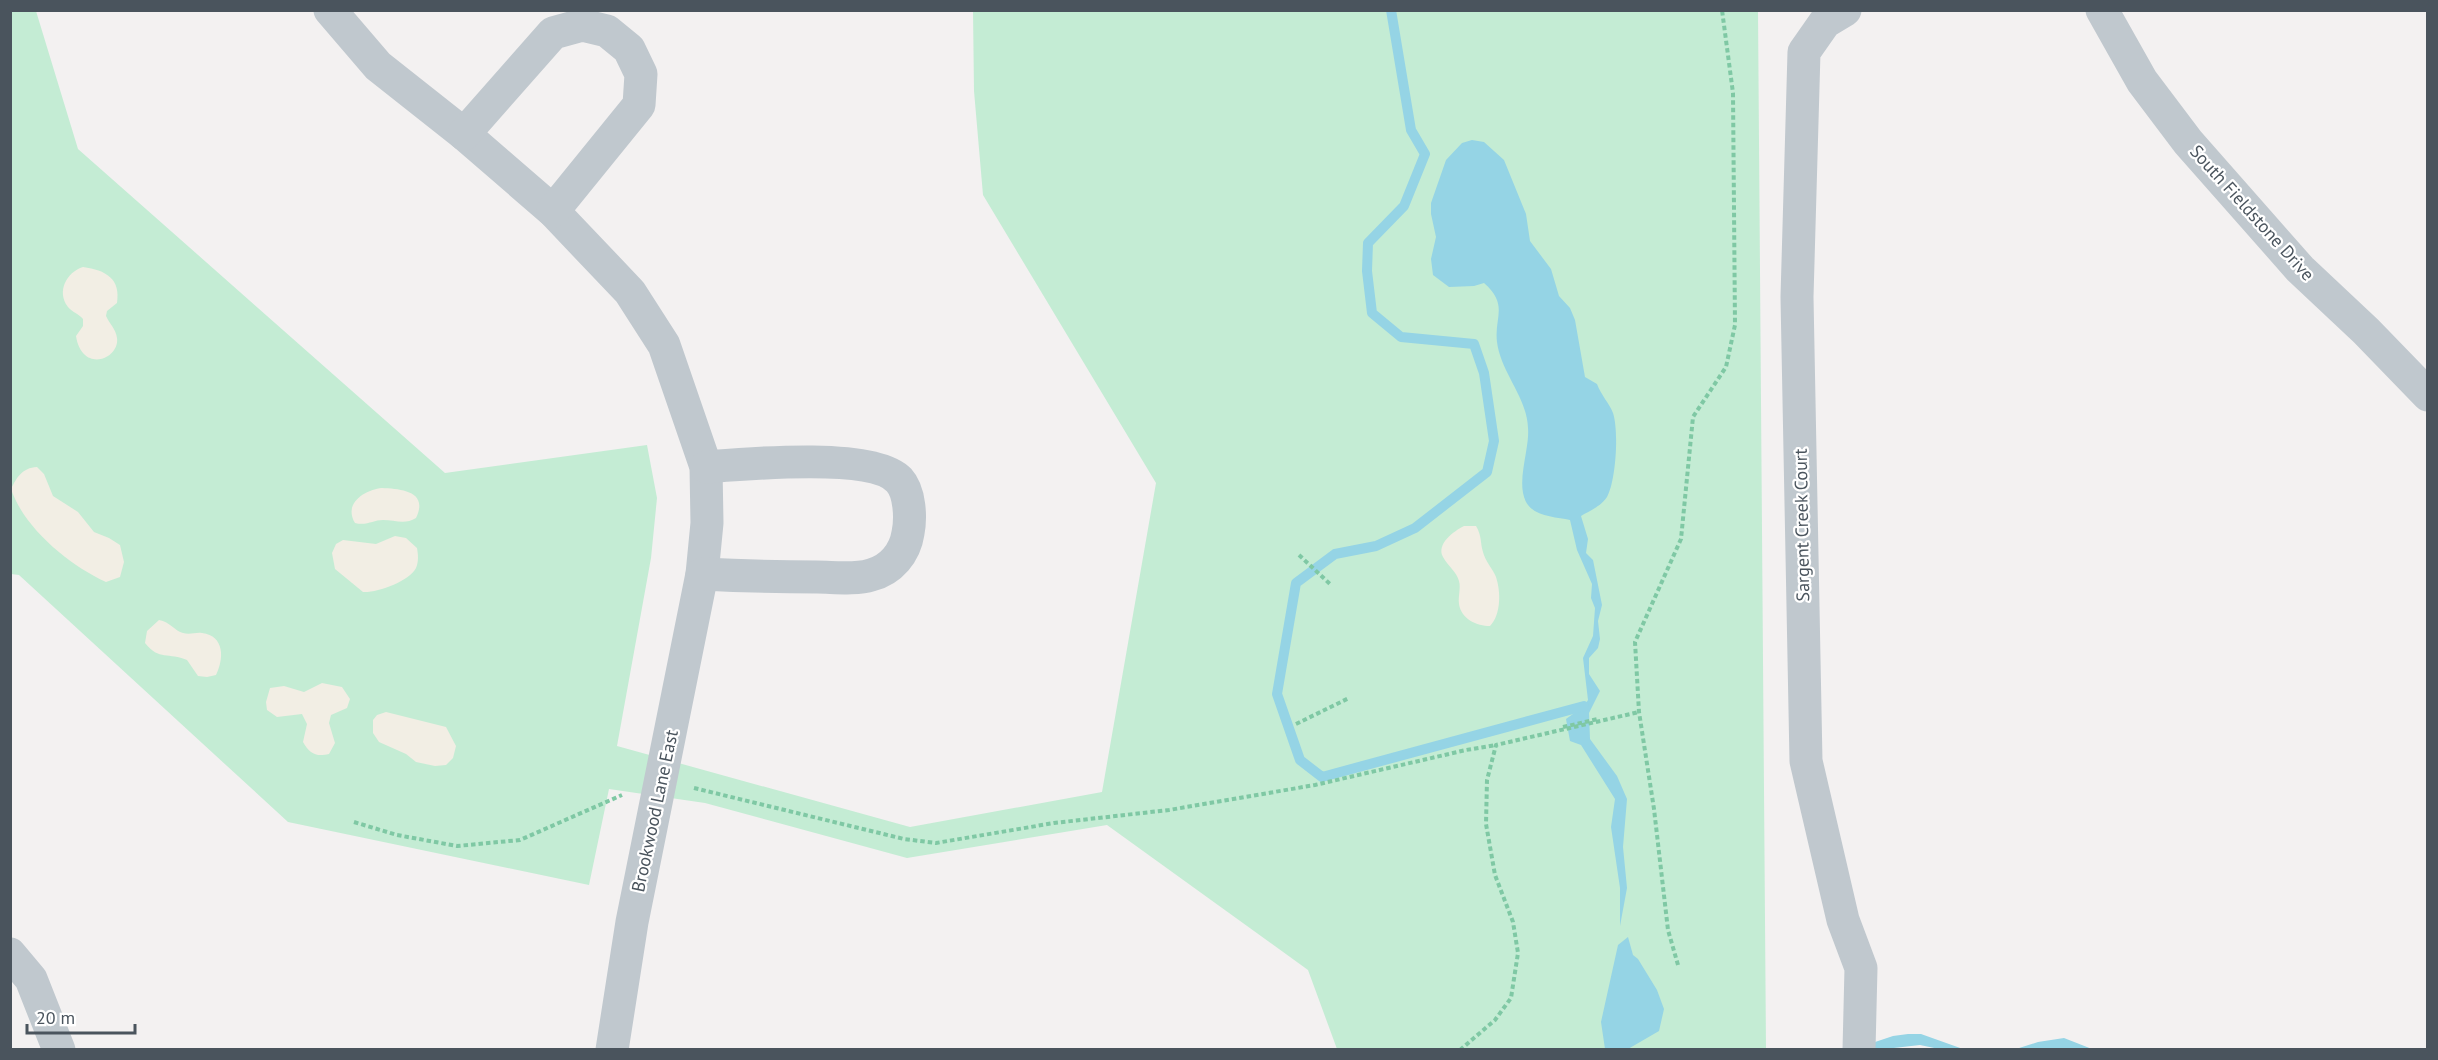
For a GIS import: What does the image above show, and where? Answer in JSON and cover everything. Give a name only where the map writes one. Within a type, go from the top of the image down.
[{"type":"street","name":"Brookwood Lane East","points":[[330,10],[378,66],[464,134],[553,211],[630,292],[664,345],[706,467],[707,524],[702,574],[661,787],[632,922],[612,1050]]},
{"type":"street","name":"Sargent Creek Court","points":[[1845,10],[1826,22],[1804,52],[1797,297],[1806,761],[1843,920],[1861,968],[1859,1038]]},
{"type":"street","name":"South Fieldstone Drive","points":[[2102,10],[2142,81],[2188,142],[2300,268],[2366,331],[2427,395]]},
{"type":"street","points":[[464,134],[553,33],[582,25],[607,32],[629,49],[641,74],[639,105],[553,211]]},
{"type":"street","points":[[702,574],[837,578],[872,575],[896,562],[908,534],[908,502],[899,480],[879,469],[852,463],[758,463],[706,467]]},
{"type":"street","points":[[10,954],[31,979],[59,1050]]},
{"type":"path","points":[[1678,965],[1668,930],[1654,809],[1639,712],[1635,642],[1681,539],[1693,417],[1726,367],[1735,325],[1733,93],[1722,10]]},
{"type":"path","points":[[1299,555],[1330,584]]},
{"type":"path","points":[[1296,724],[1349,698]]},
{"type":"path","points":[[354,822],[397,835],[457,846],[520,840],[628,792],[678,784],[904,838],[936,843],[1054,823],[1169,810],[1315,785],[1639,712]]},
{"type":"path","points":[[1460,1050],[1495,1020],[1511,998],[1518,953],[1513,922],[1495,875],[1486,825],[1487,780],[1496,745]]},
{"type":"green space","points":[[10,11],[36,11],[78,149],[445,473],[647,445],[657,498],[651,558],[617,746],[910,827],[1102,792],[1156,483],[983,195],[974,91],[973,11],[1758,11],[1766,1049],[1337,1049],[1308,970],[1107,825],[907,858],[705,803],[609,789],[589,885],[288,822],[19,575],[11,574]]},
{"type":"sand","points":[[83,267],[105,273],[117,288],[117,303],[107,311],[106,316],[117,338],[116,346],[107,357],[100,359],[92,359],[80,348],[76,336],[83,326],[83,319],[68,307],[63,295],[68,278],[77,269]]},
{"type":"sand","points":[[37,467],[44,474],[53,496],[78,512],[94,532],[120,545],[124,562],[120,577],[106,582],[77,566],[50,544],[26,518],[11,489],[21,474],[27,469]]},
{"type":"sand","points":[[382,488],[405,491],[416,497],[419,509],[416,518],[404,522],[383,520],[363,524],[355,523],[352,516],[354,504],[369,491]]},
{"type":"sand","points":[[1464,526],[1476,526],[1484,555],[1498,583],[1498,610],[1490,626],[1475,623],[1463,614],[1459,604],[1459,581],[1441,552],[1447,538]]},
{"type":"sand","points":[[395,536],[406,538],[417,548],[418,553],[413,573],[400,582],[363,592],[335,569],[332,553],[336,544],[343,540],[376,544]]},
{"type":"sand","points":[[159,620],[183,633],[202,633],[215,639],[221,649],[219,669],[216,675],[198,676],[187,660],[160,654],[150,649],[145,643],[147,631]]},
{"type":"sand","points":[[322,683],[342,687],[350,699],[347,708],[331,715],[329,723],[335,743],[329,754],[320,755],[311,752],[303,742],[307,724],[302,714],[277,717],[267,710],[266,702],[270,688],[284,686],[304,692]]},
{"type":"sand","points":[[386,712],[446,727],[456,746],[453,758],[446,765],[435,766],[416,762],[406,754],[379,742],[373,733],[373,720],[377,715]]},
{"type":"water","points":[[1472,140],[1484,142],[1504,160],[1526,214],[1530,241],[1551,269],[1559,296],[1570,308],[1575,320],[1585,377],[1597,384],[1615,421],[1616,456],[1610,490],[1601,503],[1581,516],[1588,539],[1586,553],[1593,560],[1602,605],[1598,621],[1600,639],[1598,648],[1589,658],[1589,674],[1600,691],[1589,713],[1590,739],[1617,776],[1627,799],[1623,847],[1627,888],[1620,926],[1620,888],[1611,827],[1615,799],[1581,745],[1570,741],[1566,719],[1584,706],[1588,700],[1583,658],[1593,636],[1595,608],[1591,598],[1592,584],[1577,550],[1570,520],[1537,512],[1528,505],[1524,497],[1522,478],[1528,437],[1527,417],[1499,353],[1497,333],[1499,311],[1496,298],[1484,283],[1474,286],[1449,287],[1433,275],[1431,259],[1436,237],[1431,203],[1446,160],[1462,143]]},
{"type":"water","points":[[1628,937],[1633,955],[1638,959],[1657,990],[1664,1009],[1659,1031],[1628,1049],[1605,1049],[1601,1022],[1618,945]]},
{"type":"water","points":[[1921,1034],[1963,1049],[1939,1049],[1920,1045],[1851,1050],[1893,1036]]},
{"type":"water","points":[[2064,1038],[2092,1049],[2016,1049],[2038,1042]]},
{"type":"waterway","points":[[1391,10],[1411,130],[1425,154],[1404,206],[1368,243],[1367,271],[1372,313],[1401,337],[1474,344],[1484,373],[1494,441],[1487,472],[1415,528],[1376,546],[1335,554],[1296,583],[1277,694],[1300,760],[1322,777],[1584,706]]}]
